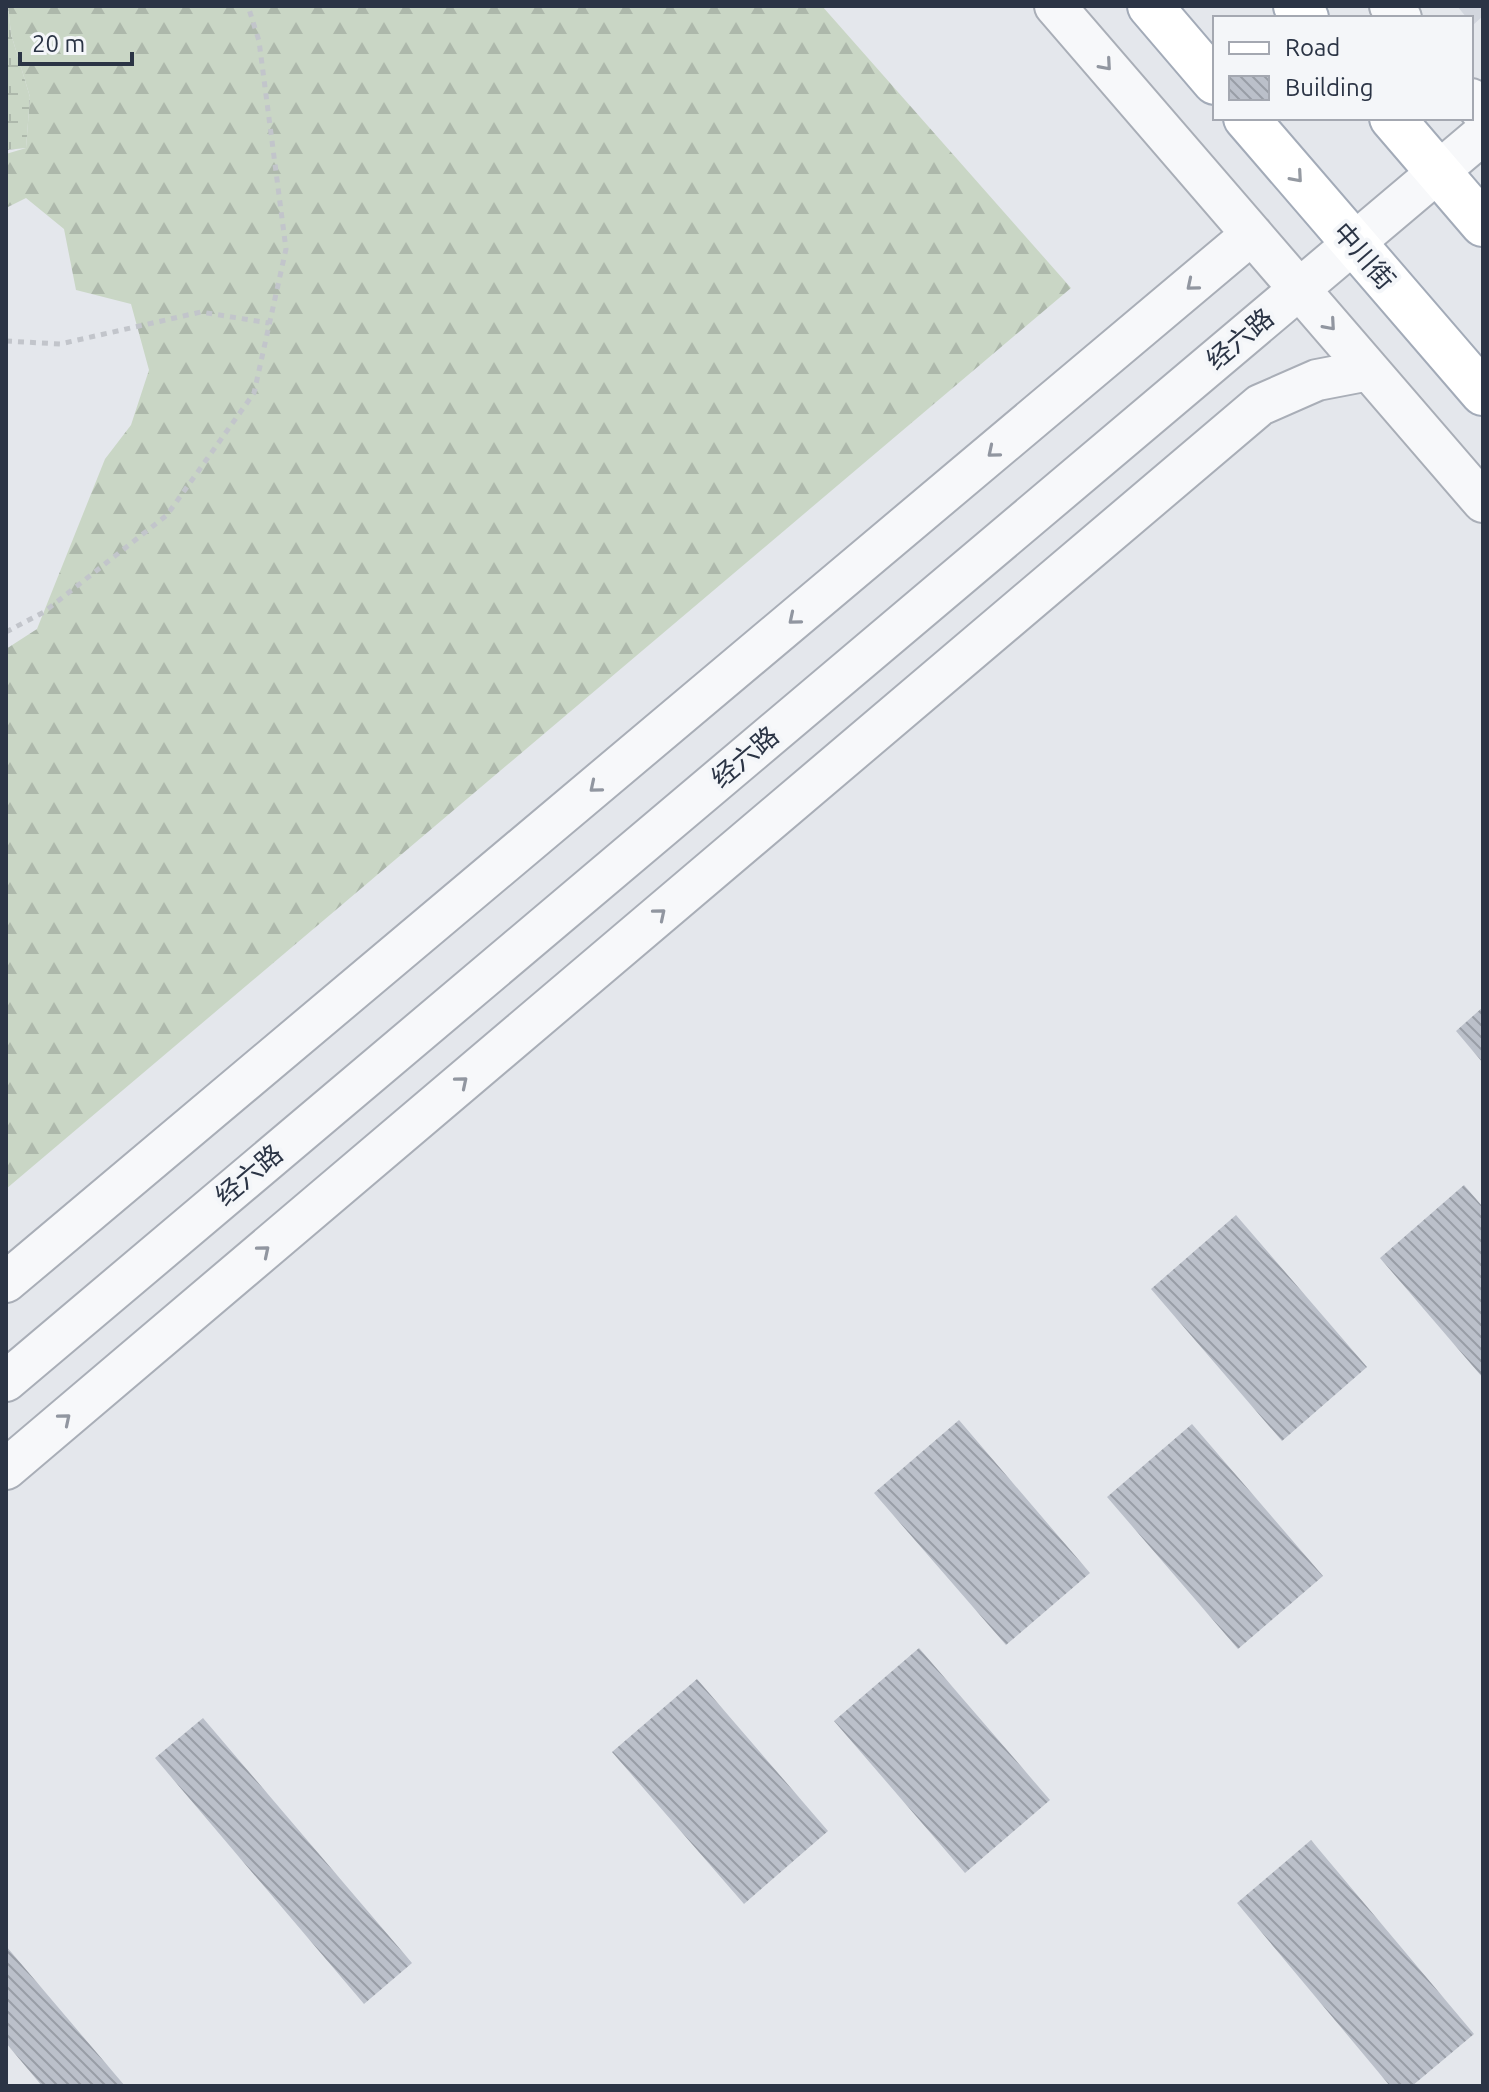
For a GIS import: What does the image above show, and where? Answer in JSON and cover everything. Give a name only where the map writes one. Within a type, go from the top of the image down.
[{"type":"main road","points":[[1150,6],[1213,80]]},
{"type":"main road","name":"中川街","points":[[1248,120],[1483,393]]},
{"type":"main road","points":[[1394,120],[1483,224]]},
{"type":"street","points":[[1055,6],[1483,502]]},
{"type":"street","name":"经六路","points":[[6,1381],[1483,134]]},
{"type":"street","points":[[6,1282],[1252,234]]},
{"type":"street","points":[[6,1469],[1260,405],[1317,380],[1369,370]]},
{"type":"path","points":[[6,632],[44,612],[167,515],[254,393],[286,249],[259,41],[248,6]]},
{"type":"path","points":[[6,341],[60,344],[201,312],[269,323]]},
{"type":"shaded area","points":[[1457,6],[1483,6],[1483,16],[1473,25],[1473,16],[1465,16]]},
{"type":"green space","points":[[6,6],[30,97],[26,148],[6,150]]},
{"type":"green space","points":[[8,6],[822,6],[1071,288],[6,1189],[6,649],[37,629],[105,459],[131,425],[149,370],[131,304],[76,290],[64,229],[26,198],[6,208],[6,154],[26,148],[30,97],[11,34]]},
{"type":"building","points":[[1483,1007],[1483,1063],[1456,1031]]},
{"type":"building","points":[[1464,1185],[1483,1207],[1483,1378],[1380,1258]]},
{"type":"building","points":[[1236,1215],[1367,1367],[1282,1441],[1151,1289]]},
{"type":"building","points":[[959,1420],[1090,1573],[1006,1645],[874,1493]]},
{"type":"building","points":[[1192,1424],[1323,1576],[1238,1649],[1107,1497]]},
{"type":"building","points":[[919,1648],[1050,1800],[965,1873],[834,1721]]},
{"type":"building","points":[[697,1679],[828,1831],[744,1904],[612,1752]]},
{"type":"building","points":[[203,1718],[412,1963],[364,2004],[155,1758]]},
{"type":"building","points":[[1311,1840],[1474,2034],[1412,2086],[1390,2086],[1237,1903]]},
{"type":"building","points":[[6,1946],[125,2086],[42,2086],[6,2043]]}]
